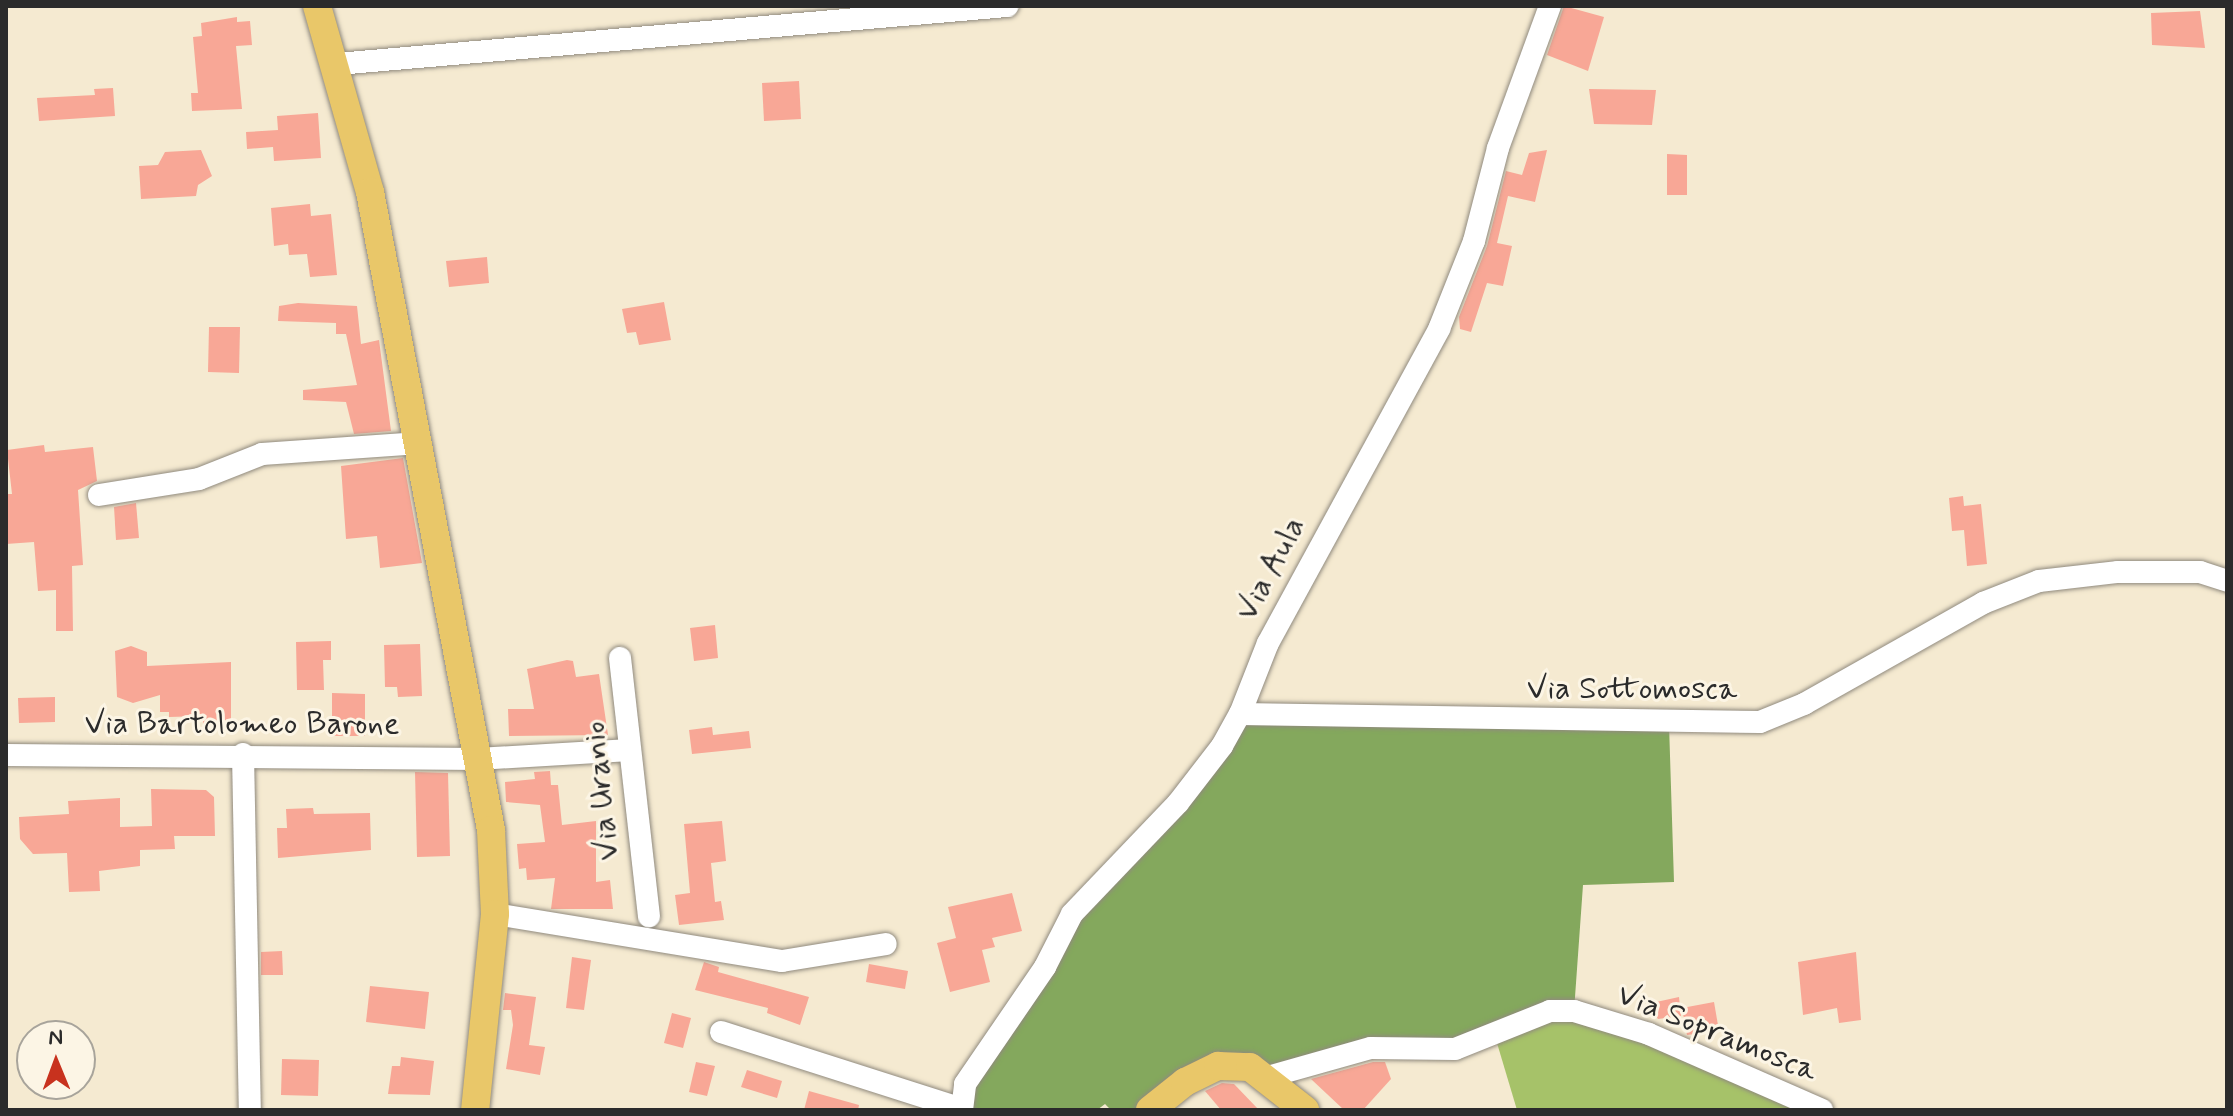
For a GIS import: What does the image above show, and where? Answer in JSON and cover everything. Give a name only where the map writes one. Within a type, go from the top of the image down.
[{"type":"main road","points":[[317,6],[337,64],[370,192],[491,830],[495,914],[475,1110]]},
{"type":"main road","points":[[1150,1110],[1185,1082],[1218,1066],[1250,1067],[1305,1110]]},
{"type":"street","points":[[337,64],[1007,6]]},
{"type":"street","name":"Via Aula","points":[[962,1109],[965,1084],[1045,967],[1072,914],[1178,803],[1222,746],[1240,714],[1268,643],[1439,329],[1474,241],[1498,148],[1550,6]]},
{"type":"street","points":[[99,495],[199,479],[262,454],[420,443]]},
{"type":"street","name":"Via Sottomosca","points":[[1240,714],[1760,722],[1804,704],[1983,603],[2039,581],[2118,572],[2200,572],[2227,581]]},
{"type":"street","name":"Via Uranio","points":[[620,658],[649,916]]},
{"type":"street","name":"Via Bartolomeo Barone","points":[[6,755],[243,754],[478,759],[630,750]]},
{"type":"street","points":[[243,754],[250,1110]]},
{"type":"street","points":[[495,914],[782,961],[886,944]]},
{"type":"street","name":"Via Sopramosca","points":[[1264,1078],[1371,1048],[1455,1049],[1550,1011],[1574,1011],[1649,1034],[1822,1110]]},
{"type":"street","points":[[721,1032],[962,1109]]},
{"type":"green space","points":[[1240,714],[1669,724],[1674,882],[1583,885],[1574,1011],[1455,1049],[1250,1067],[1150,1110],[1111,1110],[1105,1104],[1097,1110],[962,1110],[1045,967]]},
{"type":"green space","points":[[1574,1011],[1822,1110],[1517,1110],[1494,1033]]},
{"type":"building","points":[[1564,6],[1604,17],[1588,71],[1547,55]]},
{"type":"building","points":[[2200,11],[2205,48],[2152,45],[2151,13]]},
{"type":"building","points":[[237,17],[237,22],[250,21],[252,45],[236,46],[242,109],[192,111],[191,93],[198,93],[193,37],[202,36],[201,23]]},
{"type":"building","points":[[799,81],[801,119],[764,121],[762,83]]},
{"type":"building","points":[[113,88],[115,116],[39,121],[37,98],[95,95],[94,89]]},
{"type":"building","points":[[1589,89],[1656,90],[1652,125],[1594,124]]},
{"type":"building","points":[[318,113],[321,158],[274,161],[273,147],[247,149],[246,132],[278,130],[277,116]]},
{"type":"building","points":[[201,150],[212,176],[198,185],[196,196],[141,199],[139,166],[158,165],[165,152]]},
{"type":"building","points":[[1547,150],[1535,202],[1508,196],[1497,243],[1512,246],[1503,286],[1487,283],[1471,332],[1460,329],[1459,317],[1487,246],[1506,171],[1522,175],[1529,153]]},
{"type":"building","points":[[1667,154],[1687,155],[1687,195],[1667,195]]},
{"type":"building","points":[[310,204],[311,216],[331,214],[337,275],[310,277],[307,254],[289,255],[288,244],[274,246],[271,208]]},
{"type":"building","points":[[487,257],[489,283],[449,287],[446,261]]},
{"type":"building","points":[[664,302],[671,340],[639,345],[636,332],[627,333],[622,309]]},
{"type":"building","points":[[298,303],[357,306],[361,344],[379,340],[391,431],[354,434],[346,402],[303,400],[303,390],[357,385],[346,334],[336,334],[336,323],[278,321],[279,306]]},
{"type":"building","points":[[209,327],[240,327],[239,373],[208,372]]},
{"type":"building","points":[[44,445],[45,452],[93,447],[97,481],[78,490],[83,565],[72,566],[73,631],[56,631],[56,590],[38,591],[34,542],[6,544],[6,494],[12,494],[7,450]]},
{"type":"building","points":[[403,458],[422,563],[380,568],[377,536],[346,539],[341,466]]},
{"type":"building","points":[[1963,496],[1964,506],[1981,504],[1987,564],[1967,566],[1964,530],[1952,531],[1949,498]]},
{"type":"building","points":[[136,503],[139,538],[116,540],[114,507]]},
{"type":"building","points":[[715,625],[718,658],[694,661],[690,628]]},
{"type":"building","points":[[331,641],[331,660],[323,660],[324,690],[297,690],[296,642]]},
{"type":"building","points":[[420,644],[422,696],[398,697],[397,687],[385,687],[384,645]]},
{"type":"building","points":[[131,646],[147,652],[147,666],[231,662],[231,725],[203,725],[203,716],[169,717],[169,712],[160,712],[160,695],[133,703],[117,697],[115,651]]},
{"type":"building","points":[[573,661],[576,677],[599,674],[608,735],[509,736],[508,709],[534,709],[527,669]]},
{"type":"building","points":[[332,693],[365,694],[365,736],[332,736]]},
{"type":"building","points":[[55,697],[55,722],[19,723],[18,698]]},
{"type":"building","points":[[712,727],[713,735],[749,731],[751,748],[692,754],[689,730]]},
{"type":"building","points":[[550,771],[551,785],[558,785],[562,825],[596,821],[596,882],[610,880],[613,909],[551,909],[555,878],[527,880],[526,868],[519,869],[517,844],[545,842],[540,805],[506,802],[505,782],[535,779],[534,772]]},
{"type":"building","points":[[415,772],[448,773],[450,856],[417,857]]},
{"type":"building","points":[[151,789],[206,790],[214,797],[215,836],[174,836],[175,849],[140,850],[140,866],[99,871],[100,891],[69,892],[67,853],[33,854],[20,839],[19,817],[69,814],[68,801],[120,798],[120,827],[152,826]]},
{"type":"building","points":[[313,808],[314,814],[370,813],[371,850],[278,858],[277,828],[287,828],[286,809]]},
{"type":"building","points":[[722,821],[726,861],[711,863],[715,902],[721,901],[724,920],[679,925],[675,895],[690,893],[684,824]]},
{"type":"building","points":[[1012,893],[1022,931],[992,938],[995,947],[982,950],[990,982],[950,992],[937,943],[956,938],[948,907]]},
{"type":"building","points":[[282,951],[283,975],[261,975],[261,952]]},
{"type":"building","points":[[1856,952],[1861,1020],[1839,1023],[1837,1008],[1803,1015],[1798,962]]},
{"type":"building","points":[[572,957],[591,960],[584,1010],[566,1008]]},
{"type":"building","points":[[704,962],[719,967],[718,972],[809,997],[800,1025],[767,1013],[768,1008],[695,990]]},
{"type":"building","points":[[869,964],[908,971],[905,989],[866,982]]},
{"type":"building","points":[[370,986],[429,992],[425,1029],[366,1022]]},
{"type":"building","points":[[505,993],[536,997],[529,1045],[545,1047],[540,1075],[506,1069],[513,1025],[511,1010],[503,1010]]},
{"type":"building","points":[[1679,997],[1681,1016],[1658,1019],[1647,1004]]},
{"type":"building","points":[[1714,1002],[1719,1031],[1687,1035],[1682,1008]]},
{"type":"building","points":[[672,1013],[691,1018],[683,1048],[664,1043]]},
{"type":"building","points":[[401,1057],[434,1061],[430,1095],[388,1094],[392,1066],[400,1066]]},
{"type":"building","points":[[282,1059],[319,1060],[318,1096],[281,1095]]},
{"type":"building","points":[[696,1062],[715,1066],[707,1096],[689,1092]]},
{"type":"building","points":[[1373,1062],[1385,1062],[1391,1079],[1363,1110],[1344,1110],[1311,1079]]},
{"type":"building","points":[[747,1070],[782,1081],[777,1098],[741,1087]]},
{"type":"building","points":[[1222,1083],[1234,1084],[1259,1110],[1221,1110],[1205,1091]]},
{"type":"building","points":[[809,1091],[859,1105],[858,1110],[804,1110]]}]
